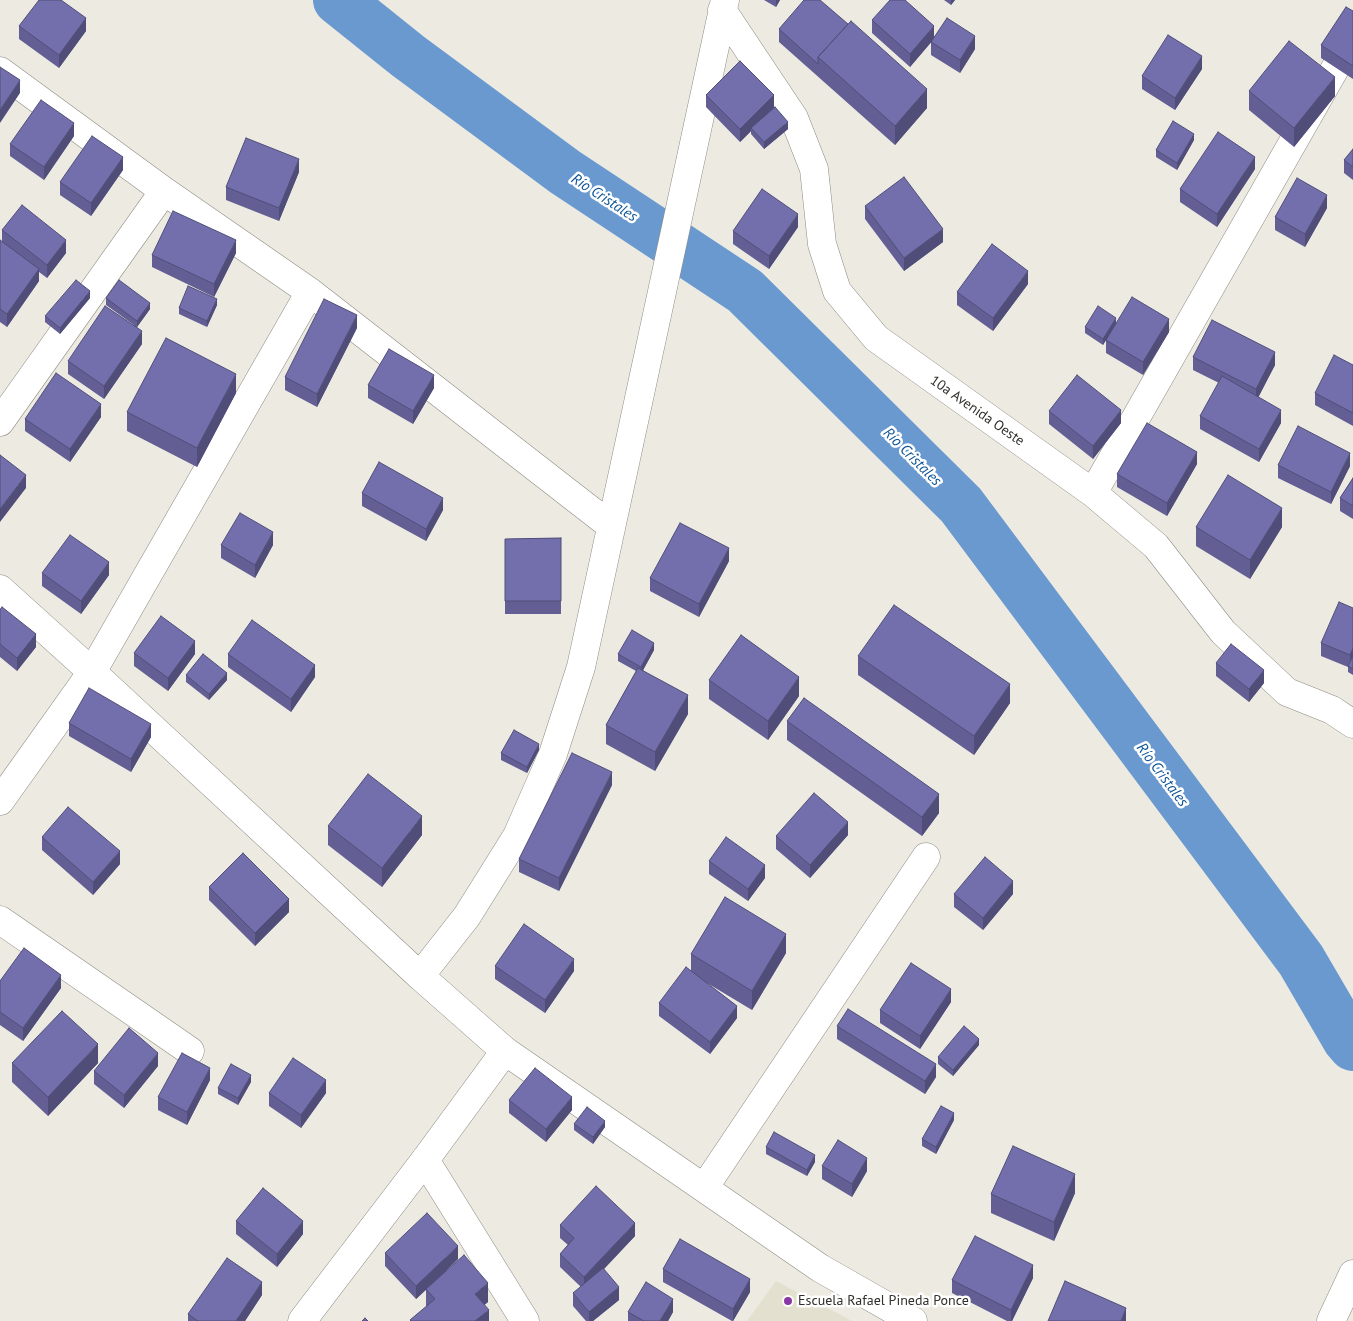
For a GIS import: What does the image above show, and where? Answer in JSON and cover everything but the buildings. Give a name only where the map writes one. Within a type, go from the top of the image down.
[{"type":"street","points":[[420,976],[467,916],[517,836],[552,754],[581,667],[723,5]]},
{"type":"street","name":"10a Avenida Oeste","points":[[723,5],[794,118],[814,169],[822,244],[837,291],[876,338],[1093,493],[1156,546],[1223,632],[1287,692],[1332,710],[1353,724]]},
{"type":"street","points":[[1093,493],[1353,37]]},
{"type":"street","points":[[0,71],[164,191],[310,292],[611,526]]},
{"type":"street","points":[[0,422],[164,191]]},
{"type":"street","points":[[0,801],[92,672],[310,292]]},
{"type":"street","points":[[0,589],[420,976],[505,1051],[820,1268],[913,1321]]},
{"type":"street","points":[[704,1188],[926,857]]},
{"type":"street","points":[[0,920],[190,1051]]},
{"type":"street","points":[[302,1321],[425,1160],[505,1051]]},
{"type":"street","points":[[425,1160],[525,1321]]},
{"type":"street","points":[[1331,1321],[1353,1274]]},
{"type":"shaded area","name":"Escuela Rafael Pineda Ponce","points":[[776,1281],[852,1321],[747,1321]]},
{"type":"waterway","name":"Río Cristales","points":[[338,0],[408,56],[565,172],[745,291],[961,505],[1301,960],[1347,1039],[1353,1046]]},
{"type":"place","name":"Escuela Rafael Pineda Ponce","points":[[788,1301]]}]
